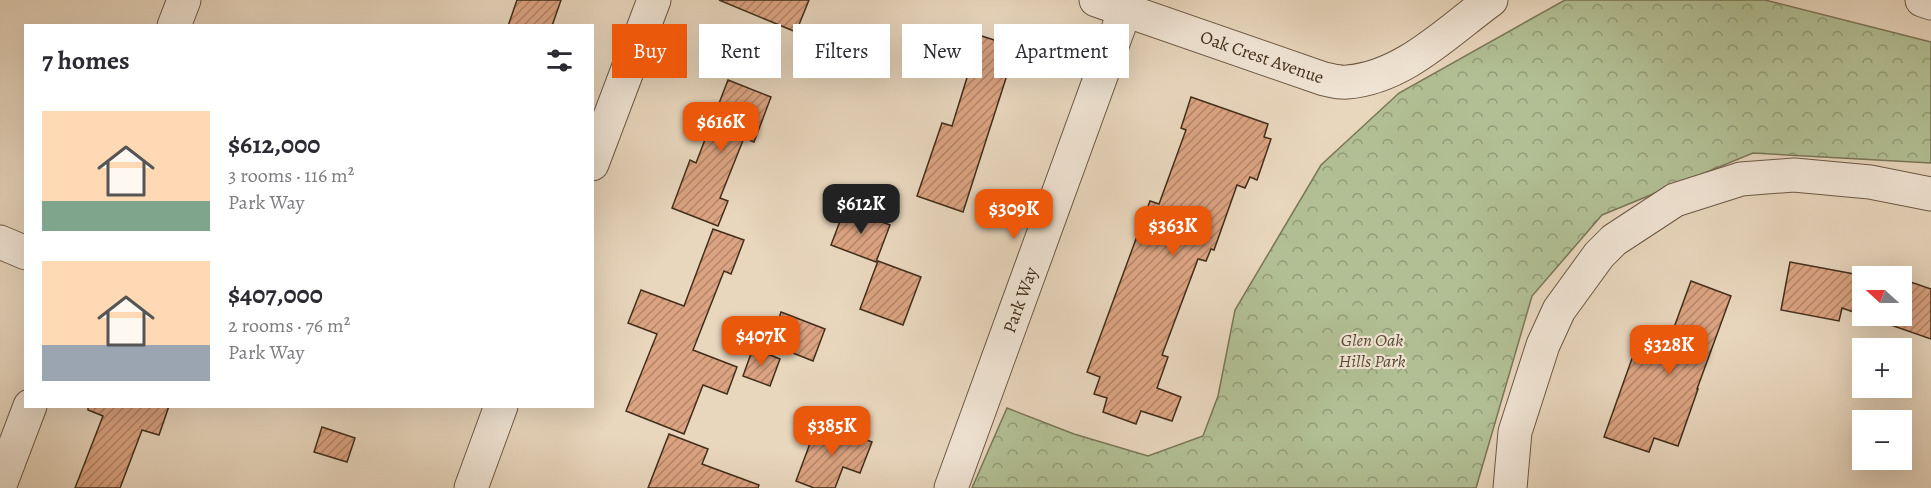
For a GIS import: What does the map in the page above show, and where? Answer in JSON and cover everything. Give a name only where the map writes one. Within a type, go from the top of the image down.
[{"type":"street","points":[[175,24],[184,0]]},
{"type":"street","points":[[594,159],[654,0]]},
{"type":"street","name":"Oak Crest Avenue","points":[[1111,5],[1324,79],[1345,83],[1378,76],[1422,54],[1491,0]]},
{"type":"street","points":[[1922,0],[1931,3]]},
{"type":"street","name":"Park Way","points":[[951,488],[1111,5]]},
{"type":"street","points":[[1510,488],[1515,432],[1543,345],[1559,310],[1599,255],[1614,240],[1675,200],[1741,179],[1794,175],[1870,182],[1931,194]]},
{"type":"street","points":[[0,243],[24,252]]},
{"type":"street","points":[[0,485],[29,408]]},
{"type":"street","points":[[471,488],[500,408]]},
{"type":"green space","name":"Glen Oak Hills Park","points":[[1565,0],[1765,0],[1931,42],[1931,163],[1753,153],[1602,215],[1532,296],[1476,488],[972,488],[1007,408],[1074,434],[1148,456],[1203,436],[1218,396],[1235,310],[1321,165],[1399,93]]},
{"type":"building","points":[[517,0],[561,0],[553,24],[509,24]]},
{"type":"building","points":[[719,0],[809,0],[799,24],[793,24],[793,31]]},
{"type":"building","points":[[982,36],[994,40],[994,78],[1006,78],[963,212],[917,196],[942,123],[952,126],[967,78],[982,78]]},
{"type":"building","points":[[728,80],[771,97],[754,142],[744,138],[720,198],[728,201],[718,226],[672,208],[690,160],[696,163]]},
{"type":"building","points":[[1191,97],[1268,124],[1264,137],[1271,139],[1257,180],[1250,177],[1245,188],[1237,185],[1214,250],[1211,249],[1206,261],[1198,259],[1162,355],[1168,357],[1157,388],[1181,397],[1172,421],[1141,411],[1136,424],[1103,412],[1107,398],[1094,394],[1100,377],[1087,372],[1150,201],[1159,204],[1186,130],[1181,128]]},
{"type":"building","points":[[845,208],[890,225],[876,262],[831,245]]},
{"type":"building","points":[[713,229],[744,240],[731,274],[724,271],[693,350],[737,367],[727,394],[703,385],[684,434],[626,411],[657,334],[628,323],[641,290],[684,306]]},
{"type":"building","points":[[878,261],[921,277],[903,325],[860,309]]},
{"type":"building","points":[[1790,262],[1852,274],[1852,311],[1842,308],[1839,321],[1781,310]]},
{"type":"building","points":[[1691,281],[1731,296],[1678,446],[1654,438],[1649,452],[1604,437],[1634,353],[1661,363]]},
{"type":"building","points":[[1912,282],[1931,289],[1931,339],[1894,326],[1912,326]]},
{"type":"building","points":[[781,312],[825,329],[813,361],[770,344]]},
{"type":"building","points":[[753,348],[780,359],[770,386],[743,376]]},
{"type":"building","points":[[88,408],[168,408],[159,435],[142,430],[120,488],[75,488],[103,416]]},
{"type":"building","points":[[818,422],[872,442],[860,473],[843,467],[835,488],[814,488],[796,481]]},
{"type":"building","points":[[322,427],[355,438],[347,462],[314,452]]},
{"type":"building","points":[[669,434],[708,449],[702,464],[759,485],[758,488],[648,488]]}]
